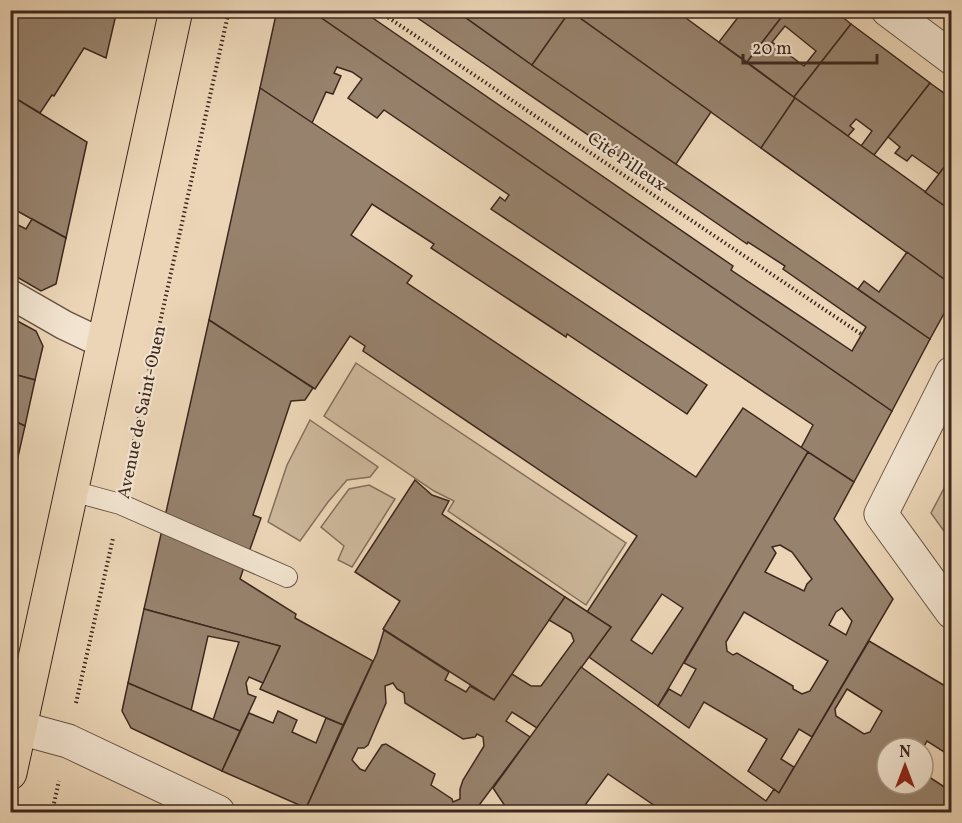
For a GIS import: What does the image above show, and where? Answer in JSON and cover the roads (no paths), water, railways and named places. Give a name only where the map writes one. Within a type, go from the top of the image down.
[{"type":"main road","points":[[10,773],[176,10]]},
{"type":"street","points":[[888,10],[951,58]]},
{"type":"street","points":[[10,294],[64,325],[104,344]]},
{"type":"street","points":[[951,372],[881,514],[951,612]]},
{"type":"street","points":[[20,728],[68,741],[218,813]]},
{"type":"lane","points":[[72,491],[120,504],[287,577]]}]
